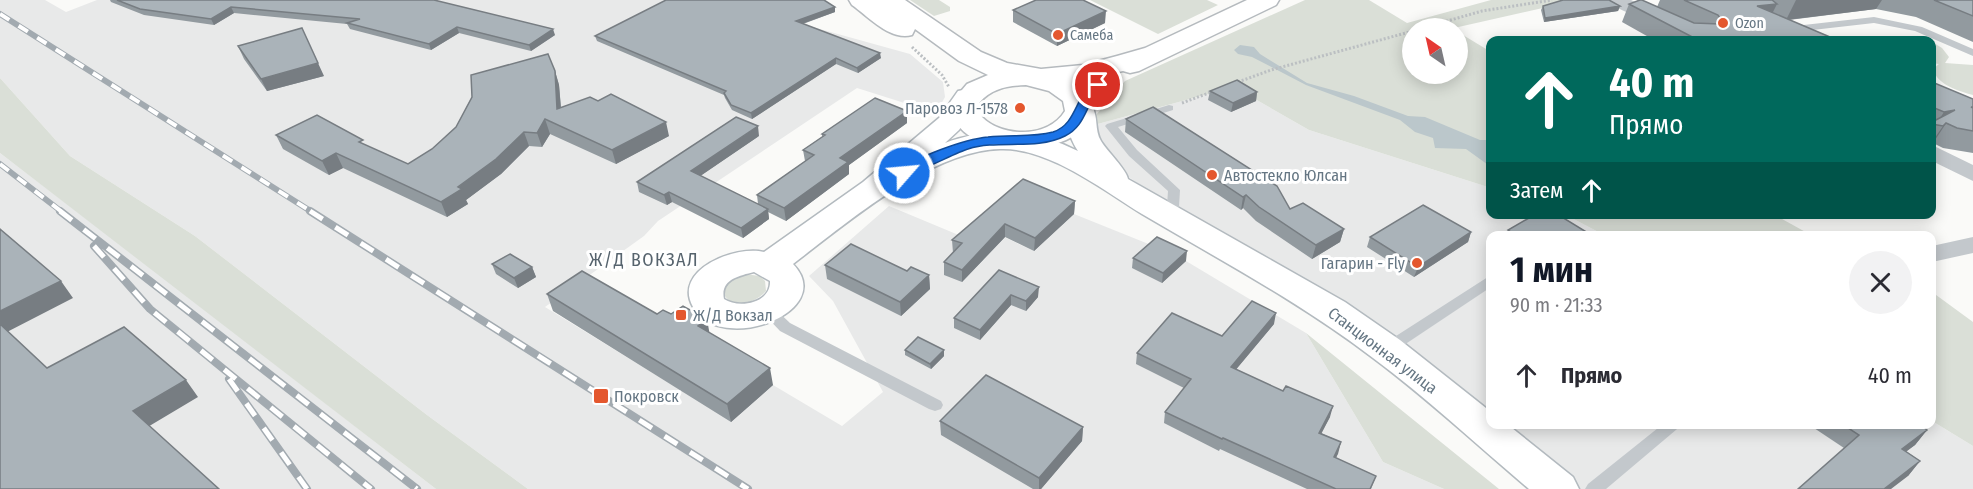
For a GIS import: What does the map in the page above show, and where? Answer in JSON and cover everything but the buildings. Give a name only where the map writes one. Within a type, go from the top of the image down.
[{"type":"street","points":[[770,264],[874,189],[949,124],[967,84],[953,67],[861,0]]},
{"type":"street","points":[[889,0],[974,60],[1004,72],[1048,80],[1066,88],[1075,95],[1081,111]]},
{"type":"street","points":[[874,189],[942,153],[967,145],[988,140],[1043,139],[1060,134],[1077,120],[1087,97],[1098,85],[1148,55],[1267,0]]},
{"type":"street","points":[[1616,0],[1692,36]]},
{"type":"street","points":[[961,96],[991,82],[1026,77],[1074,75],[1101,70],[1148,55]]},
{"type":"street","points":[[961,96],[965,103],[966,114],[975,127],[1001,138],[1021,141]]},
{"type":"street","name":"Станционная улица","points":[[1081,111],[1084,138],[1101,164],[1132,195]]},
{"type":"street","name":"Станционная улица","points":[[1021,141],[1052,150],[1332,311],[1387,349],[1558,489]]},
{"type":"street","points":[[1936,154],[1967,168]]},
{"type":"street","points":[[1936,253],[1973,245]]},
{"type":"street","points":[[755,261],[770,264],[785,275],[787,284],[785,294],[768,310],[741,317],[726,316],[708,306],[704,298],[704,289],[716,273],[727,267],[755,261]]},
{"type":"lane","points":[[1812,36],[1791,27],[1874,20],[1918,29],[1935,36]]},
{"type":"lane","points":[[1936,37],[1973,52]]},
{"type":"lane","points":[[1164,215],[1173,207],[1174,190],[1133,153],[1111,126],[1169,108]]},
{"type":"lane","points":[[1387,349],[1486,283]]},
{"type":"lane","points":[[768,310],[785,327],[935,405]]},
{"type":"lane","points":[[1594,489],[1669,429]]},
{"type":"path","points":[[1458,18],[1482,11],[1552,0]]},
{"type":"path","points":[[1230,86],[1271,70],[1402,34]]},
{"type":"path","points":[[904,40],[961,96]]},
{"type":"path","points":[[1169,108],[1220,89]]},
{"type":"shaded area","points":[[0,0],[45,0],[66,12],[97,0],[774,0],[732,35],[809,26],[910,54],[943,82],[945,97],[936,113],[857,88],[658,221],[644,236],[545,307],[731,421],[773,385],[842,426],[883,392],[833,301],[809,276],[889,206],[973,241],[982,227],[1034,251],[1074,214],[1186,261],[1306,333],[1383,462],[1444,489],[528,489],[427,415],[195,236],[70,156],[0,78]]},
{"type":"shaded area","points":[[910,0],[939,0],[950,7],[950,11],[934,16]]},
{"type":"shaded area","points":[[1090,0],[1207,0],[1218,5],[1158,34]]},
{"type":"shaded area","points":[[1305,0],[1369,0],[1402,20],[1402,84],[1468,84],[1468,38],[1486,49],[1486,186],[1309,130],[1234,87],[1094,125],[1096,115],[1125,81]]},
{"type":"shaded area","points":[[1491,0],[1578,0],[1468,25],[1468,18],[1425,18]]},
{"type":"shaded area","points":[[1936,44],[1949,57],[1945,63],[1973,65],[1973,95],[1961,92],[1939,79],[1936,76],[1936,66],[1939,64],[1936,64]]},
{"type":"shaded area","points":[[1240,45],[1254,47],[1260,54],[1307,83],[1354,96],[1408,116],[1425,117],[1480,140],[1486,140],[1486,163],[1466,149],[1435,148],[1433,138],[1415,132],[1400,120],[1306,85],[1252,57],[1238,54],[1234,50]]},
{"type":"shaded area","points":[[0,78],[70,156],[195,236],[427,415],[528,489],[436,489],[0,153]]},
{"type":"shaded area","points":[[1234,87],[1309,130],[1486,186],[1486,219],[1574,219],[1596,231],[1486,231],[1486,415],[1179,213],[1122,172],[1101,148],[1094,125]]},
{"type":"shaded area","points":[[0,153],[160,275],[436,489],[0,489]]},
{"type":"shaded area","points":[[1574,219],[1782,219],[1804,231],[1596,231]]},
{"type":"shaded area","points":[[744,274],[760,276],[765,281],[766,291],[750,302],[731,302],[723,292],[724,288],[731,280]]},
{"type":"shaded area","points":[[1936,295],[1973,322],[1973,446],[1936,423]]},
{"type":"shaded area","points":[[1306,333],[1499,489],[1444,489],[1383,462]]},
{"type":"shaded area","points":[[1936,423],[1973,446],[1973,489],[1578,489],[1504,429],[1936,429]]},
{"type":"railway","points":[[0,14],[312,212]]},
{"type":"railway","points":[[0,164],[62,212]]},
{"type":"railway","points":[[60,211],[417,489]]},
{"type":"railway","points":[[310,211],[748,489]]},
{"type":"railway","points":[[94,246],[150,309],[371,489]]},
{"type":"railway","points":[[229,379],[307,489]]},
{"type":"place","name":"Ozon","points":[[1723,23]]},
{"type":"place","name":"Самеба","points":[[1058,35]]},
{"type":"place","name":"Паровоз Л-1578","points":[[1020,108]]},
{"type":"place","name":"Автостекло Юлсан","points":[[1212,175]]},
{"type":"place","name":"Гагарин - Fly","points":[[1417,263]]},
{"type":"place","name":"Ж/Д Вокзал","points":[[681,315]]},
{"type":"place","name":"Покровск","points":[[601,396]]},
{"type":"district","name":"Ж/Д ВОКЗАЛ","points":[[644,260]]},
{"type":"route","points":[[904,173],[942,153],[967,145],[988,140],[1043,139],[1060,134],[1077,120],[1087,97],[1098,85]]}]
